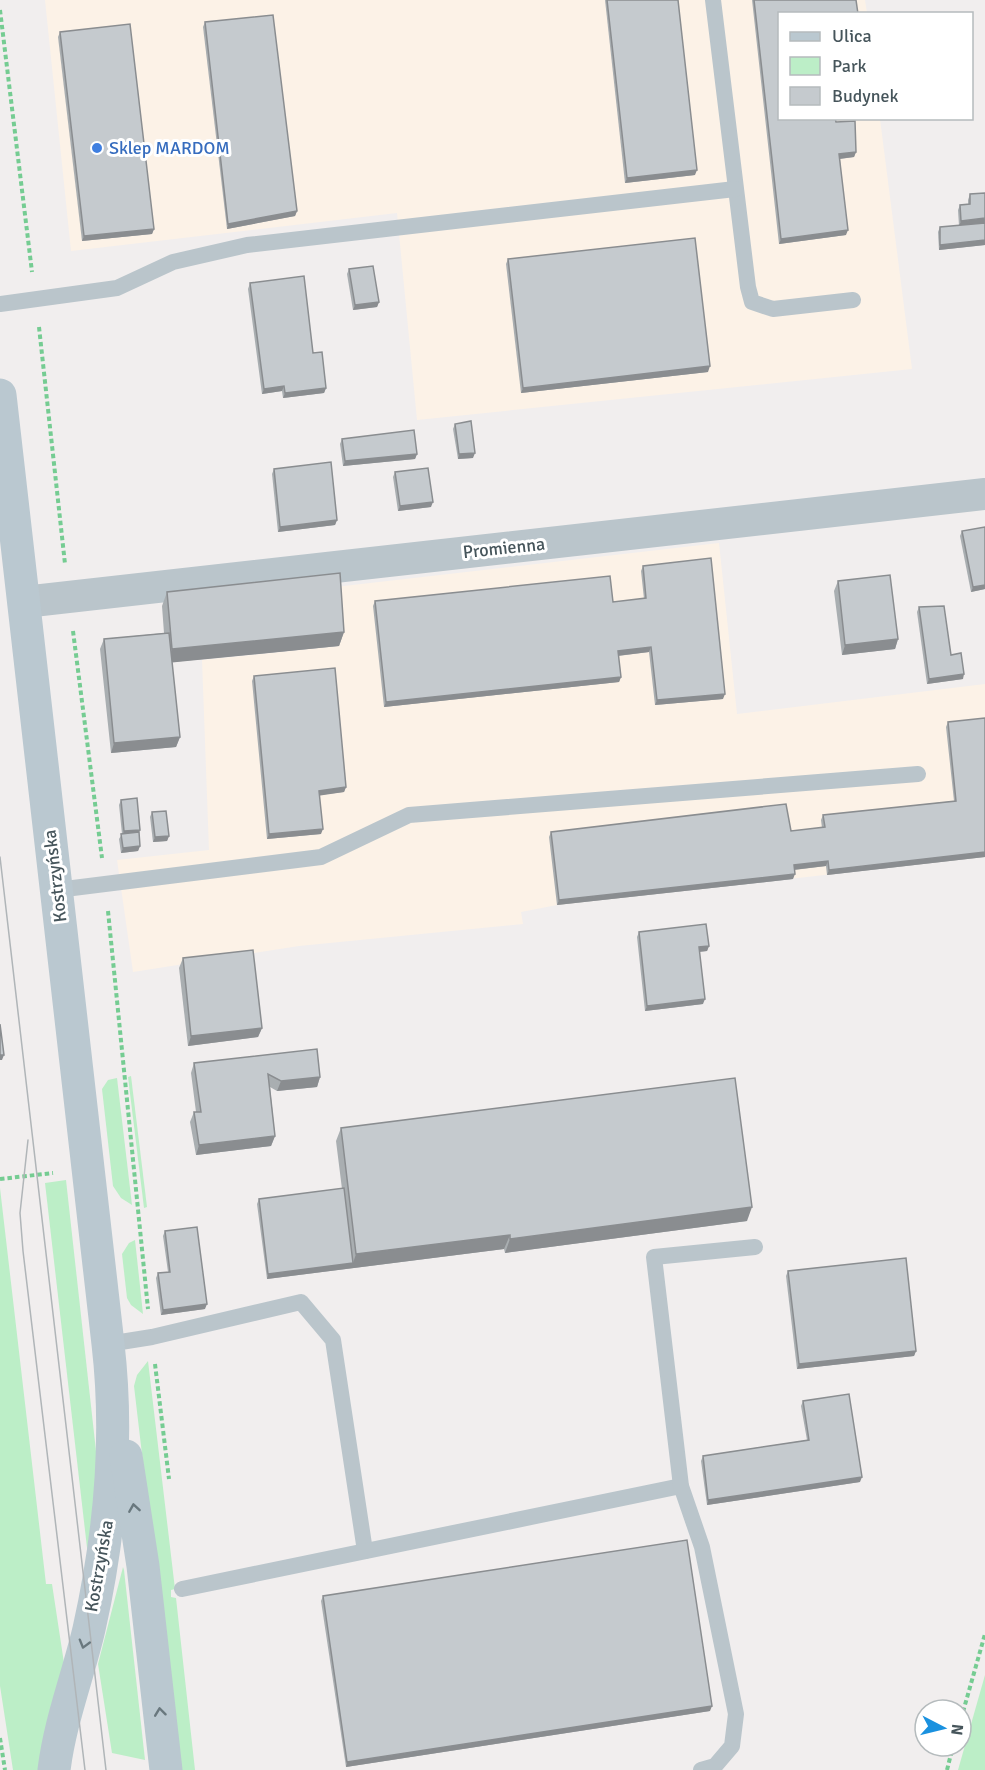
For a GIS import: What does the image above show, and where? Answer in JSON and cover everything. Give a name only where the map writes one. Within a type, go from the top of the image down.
[{"type":"main road","name":"Kostrzyńska","points":[[0,394],[109,1350],[143,1566],[166,1770]]},
{"type":"main road","name":"Kostrzyńska","points":[[54,1770],[64,1713],[88,1631],[108,1519],[113,1411],[109,1350]]},
{"type":"street","name":"Promienna","points":[[24,602],[985,494]]},
{"type":"lane","points":[[713,0],[735,189],[752,302],[772,309],[854,300]]},
{"type":"lane","points":[[0,304],[117,288],[173,261],[247,244],[735,189]]},
{"type":"lane","points":[[57,890],[321,857],[409,815],[918,774]]},
{"type":"lane","points":[[701,1770],[715,1766],[732,1746],[736,1714],[702,1547],[681,1486],[654,1257],[754,1247]]},
{"type":"lane","points":[[109,1350],[152,1337],[301,1302],[333,1340],[365,1551]]},
{"type":"lane","points":[[182,1588],[681,1486]]},
{"type":"path","points":[[146,1289],[158,1287]]},
{"type":"path","points":[[967,1698],[985,1634]]},
{"type":"path","points":[[0,1738],[5,1770]]},
{"type":"shaded area","points":[[45,0],[865,0],[867,12],[778,12],[778,120],[880,120],[912,369],[417,420],[397,213],[71,251]]},
{"type":"shaded area","points":[[719,543],[737,714],[985,684],[985,857],[557,905],[521,912],[523,924],[299,946],[133,972],[117,860],[209,850],[202,660],[339,646],[335,587]]},
{"type":"green space","points":[[131,1076],[147,1207],[144,1208],[128,1077]]},
{"type":"green space","points":[[117,1078],[132,1205],[121,1198],[113,1186],[102,1089],[108,1080]]},
{"type":"green space","points":[[66,1180],[97,1460],[89,1565],[45,1183]]},
{"type":"green space","points":[[0,1188],[46,1584],[52,1584],[64,1663],[39,1770],[13,1770],[0,1686]]},
{"type":"green space","points":[[135,1240],[143,1314],[131,1305],[127,1298],[122,1254],[129,1243]]},
{"type":"green space","points":[[148,1361],[175,1589],[171,1590],[171,1597],[176,1598],[195,1770],[179,1770],[134,1386],[137,1375]]},
{"type":"green space","points":[[123,1567],[145,1760],[112,1753],[98,1664]]},
{"type":"green space","points":[[985,1675],[985,1770],[958,1770],[961,1758],[973,1758],[973,1717]]},
{"type":"building","points":[[607,0],[678,0],[697,170],[627,178]]},
{"type":"building","points":[[754,0],[856,0],[858,12],[778,12],[778,120],[855,121],[856,152],[839,154],[848,230],[781,239]]},
{"type":"building","points":[[273,15],[297,211],[228,224],[205,22]]},
{"type":"building","points":[[130,24],[154,229],[84,236],[60,32]]},
{"type":"building","points":[[985,193],[985,218],[961,221],[960,205],[970,204],[970,194]]},
{"type":"building","points":[[985,223],[985,240],[940,245],[940,227]]},
{"type":"building","points":[[695,238],[710,366],[523,388],[508,259]]},
{"type":"building","points":[[373,266],[379,302],[355,305],[349,269]]},
{"type":"building","points":[[304,276],[313,353],[322,352],[326,388],[285,393],[284,386],[264,389],[250,283]]},
{"type":"building","points":[[471,421],[475,453],[459,454],[455,424]]},
{"type":"building","points":[[414,430],[417,454],[345,461],[342,439]]},
{"type":"building","points":[[331,462],[337,520],[280,527],[274,469]]},
{"type":"building","points":[[428,468],[433,502],[400,506],[395,472]]},
{"type":"building","points":[[985,527],[985,585],[973,587],[962,531]]},
{"type":"building","points":[[711,558],[725,694],[657,700],[651,647],[618,651],[621,677],[386,702],[375,601],[610,576],[613,602],[646,598],[643,566]]},
{"type":"building","points":[[340,573],[344,632],[172,649],[167,592]]},
{"type":"building","points":[[890,575],[898,639],[845,645],[838,581]]},
{"type":"building","points":[[944,606],[951,655],[961,653],[964,674],[929,679],[919,607]]},
{"type":"building","points":[[169,633],[180,737],[114,743],[104,639]]},
{"type":"building","points":[[335,668],[346,787],[319,791],[323,829],[269,834],[254,676]]},
{"type":"building","points":[[985,718],[985,852],[829,870],[828,861],[794,865],[795,874],[559,900],[551,832],[786,804],[791,831],[825,827],[823,815],[956,801],[948,722]]},
{"type":"building","points":[[137,798],[140,830],[124,831],[121,800]]},
{"type":"building","points":[[166,811],[169,836],[155,837],[152,812]]},
{"type":"building","points":[[139,832],[140,846],[123,848],[121,834]]},
{"type":"building","points":[[706,924],[709,946],[699,947],[705,999],[647,1006],[639,932]]},
{"type":"building","points":[[253,950],[262,1028],[191,1036],[183,958]]},
{"type":"building","points":[[0,1024],[4,1055],[0,1055]]},
{"type":"building","points":[[317,1049],[320,1077],[281,1081],[268,1074],[275,1136],[199,1145],[194,1112],[201,1112],[194,1063]]},
{"type":"building","points":[[735,1078],[752,1207],[510,1239],[510,1235],[356,1254],[341,1128]]},
{"type":"building","points":[[344,1188],[353,1263],[268,1274],[259,1199]]},
{"type":"building","points":[[197,1227],[207,1304],[163,1310],[158,1273],[170,1272],[165,1231]]},
{"type":"building","points":[[906,1258],[916,1351],[799,1364],[788,1271]]},
{"type":"building","points":[[849,1394],[862,1477],[708,1500],[703,1456],[809,1440],[803,1401]]},
{"type":"building","points":[[687,1540],[712,1706],[347,1762],[323,1596]]},
{"type":"tram line","points":[[0,857],[106,1770]]},
{"type":"tram line","points":[[28,1140],[20,1213],[23,1251],[85,1770]]},
{"type":"place","name":"Sklep MARDOM","points":[[97,148]]}]
